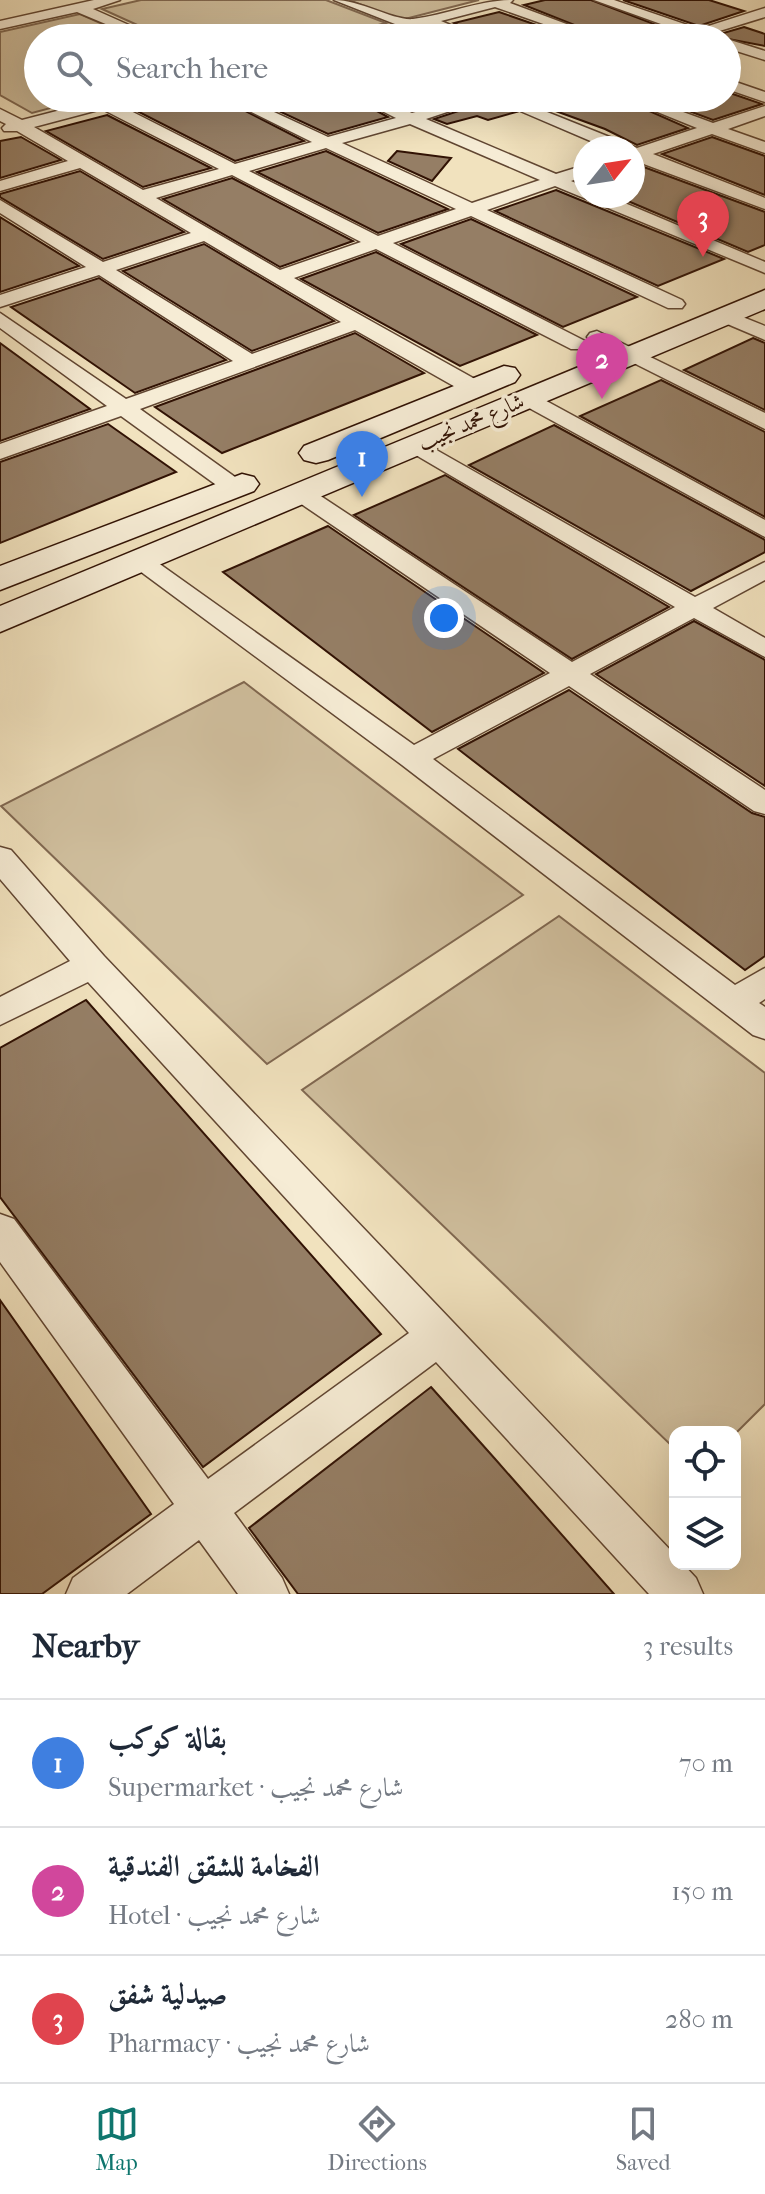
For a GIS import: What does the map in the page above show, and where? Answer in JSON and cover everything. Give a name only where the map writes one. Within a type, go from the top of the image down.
[{"type":"main road","name":"شارع محمد نجيب","points":[[0,579],[234,487],[675,304],[764,278]]},
{"type":"main road","name":"شارع محمد نجيب","points":[[0,620],[299,492],[417,446],[725,316],[764,278]]},
{"type":"street","points":[[42,0],[113,24]]},
{"type":"street","points":[[0,25],[113,0]]},
{"type":"street","points":[[341,0],[408,24],[502,1],[561,24]]},
{"type":"street","points":[[601,0],[672,24]]},
{"type":"street","points":[[734,4],[764,13]]},
{"type":"street","points":[[737,24],[764,13]]},
{"type":"street","points":[[426,20],[437,24]]},
{"type":"street","points":[[741,48],[765,56]]},
{"type":"street","points":[[741,89],[765,97]]},
{"type":"street","points":[[645,148],[765,111]]},
{"type":"street","points":[[9,128],[73,112]]},
{"type":"street","points":[[121,112],[379,242],[588,341],[632,354],[765,422]]},
{"type":"street","points":[[261,112],[675,304]]},
{"type":"street","points":[[395,112],[573,188]]},
{"type":"street","points":[[139,197],[434,112]]},
{"type":"street","points":[[532,112],[592,136]]},
{"type":"street","points":[[667,112],[765,148]]},
{"type":"street","points":[[0,114],[9,128],[80,163],[474,388]]},
{"type":"street","points":[[645,157],[765,204]]},
{"type":"street","points":[[0,186],[80,163]]},
{"type":"street","points":[[278,277],[573,174]]},
{"type":"street","points":[[0,205],[250,362]]},
{"type":"street","points":[[618,208],[764,278]]},
{"type":"street","points":[[0,301],[205,235]]},
{"type":"street","points":[[725,316],[765,334]]},
{"type":"street","points":[[0,319],[234,487]]},
{"type":"street","points":[[0,452],[357,323]]},
{"type":"street","points":[[528,398],[765,530]]},
{"type":"street","points":[[417,446],[765,649]]},
{"type":"street","points":[[299,492],[765,804]]},
{"type":"street","points":[[138,560],[412,758],[765,1026]]},
{"type":"street","points":[[412,758],[765,570]]},
{"type":"street","points":[[0,858],[92,965],[680,1594]]},
{"type":"street","points":[[0,1012],[92,965]]},
{"type":"street","points":[[734,1003],[765,981]]},
{"type":"street","points":[[0,1231],[266,1594]]},
{"type":"street","points":[[89,1594],[439,1335]]},
{"type":"shaded area","points":[[141,0],[326,0],[386,23],[135,24],[102,9]]},
{"type":"shaded area","points":[[349,0],[479,0],[401,20]]},
{"type":"shaded area","points":[[80,14],[102,24],[36,24]]},
{"type":"shaded area","points":[[24,27],[24,108],[0,95],[0,32]]},
{"type":"shaded area","points":[[244,682],[523,895],[267,1064],[1,806]]},
{"type":"shaded area","points":[[559,916],[765,1073],[765,1404],[741,1428],[669,1426],[669,1443],[302,1090]]},
{"type":"building","points":[[545,0],[591,0],[654,24],[572,24],[524,5]]},
{"type":"building","points":[[623,0],[709,0],[744,11],[705,24],[693,24]]},
{"type":"building","points":[[499,12],[534,24],[456,24]]},
{"type":"building","points":[[741,28],[765,34],[765,46],[741,41]]},
{"type":"building","points":[[741,97],[762,104],[741,111]]},
{"type":"building","points":[[139,112],[247,112],[304,141],[235,161]]},
{"type":"building","points":[[281,112],[379,112],[388,117],[328,134]]},
{"type":"building","points":[[455,112],[516,112],[488,120],[477,116],[447,124],[434,119]]},
{"type":"building","points":[[558,112],[652,112],[688,128],[645,142],[645,136],[619,136]]},
{"type":"building","points":[[692,112],[738,112],[713,120]]},
{"type":"building","points":[[107,115],[211,168],[143,187],[46,131]]},
{"type":"building","points":[[21,137],[61,160],[0,178],[0,141]]},
{"type":"building","points":[[712,137],[765,156],[765,195],[662,154]]},
{"type":"building","points":[[326,151],[448,209],[378,233],[257,172]]},
{"type":"building","points":[[397,151],[451,158],[432,181],[388,161]]},
{"type":"building","points":[[645,167],[765,212],[765,245],[748,252],[644,208]]},
{"type":"building","points":[[80,171],[184,232],[103,259],[0,197],[0,194]]},
{"type":"building","points":[[232,178],[353,241],[280,267],[163,199]]},
{"type":"building","points":[[556,190],[573,197],[573,208],[600,208],[724,259],[658,286],[495,211]]},
{"type":"building","points":[[0,217],[79,266],[0,292]]},
{"type":"building","points":[[471,219],[637,297],[563,327],[401,244]]},
{"type":"building","points":[[204,244],[334,321],[252,351],[123,271]]},
{"type":"building","points":[[376,252],[537,335],[460,366],[301,279]]},
{"type":"building","points":[[99,278],[226,360],[135,393],[11,307]]},
{"type":"building","points":[[355,333],[424,373],[222,453],[155,407]]},
{"type":"building","points":[[753,338],[765,343],[765,410],[684,370]]},
{"type":"building","points":[[0,343],[52,381],[90,409],[0,441]]},
{"type":"building","points":[[661,380],[765,432],[765,517],[580,416]]},
{"type":"building","points":[[108,424],[176,472],[0,543],[0,462]]},
{"type":"building","points":[[554,425],[765,540],[765,552],[691,591],[469,465]]},
{"type":"building","points":[[445,475],[669,607],[572,659],[354,515]]},
{"type":"building","points":[[328,526],[544,673],[432,732],[223,572]]},
{"type":"building","points":[[694,621],[765,660],[765,786],[596,674]]},
{"type":"building","points":[[569,690],[752,813],[765,817],[765,956],[745,970],[458,749]]},
{"type":"building","points":[[86,1000],[381,1334],[203,1467],[0,1197],[0,1048]]},
{"type":"building","points":[[0,1300],[151,1514],[42,1594],[0,1594]]},
{"type":"building","points":[[431,1387],[614,1594],[298,1594],[249,1528]]},
{"type":"place","name":"صيدلية شفق","points":[[703,257]]},
{"type":"place","name":"الفخامة للشقق الفندقية","points":[[602,399]]},
{"type":"place","name":"بقالة كوكب","points":[[362,497]]}]
